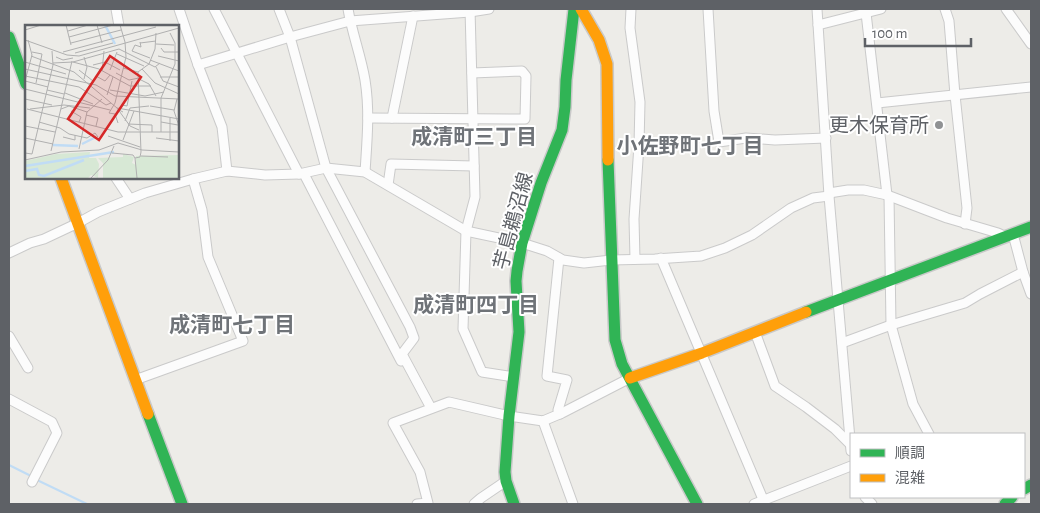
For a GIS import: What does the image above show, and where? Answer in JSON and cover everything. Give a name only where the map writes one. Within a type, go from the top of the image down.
[{"type":"street","points":[[116,9],[119,25]]},
{"type":"street","points":[[179,9],[222,127],[227,171]]},
{"type":"street","points":[[214,9],[409,377],[413,374]]},
{"type":"street","points":[[279,9],[290,37],[326,168],[410,327],[414,338],[402,354],[431,408]]},
{"type":"street","points":[[348,9],[365,79],[368,118],[365,172]]},
{"type":"street","points":[[198,65],[350,21],[489,9]]},
{"type":"street","name":"芋島鵜沼線","points":[[514,504],[504,472],[519,332],[516,281],[522,244],[541,183],[562,130],[574,9]]},
{"type":"street","points":[[581,9],[599,40],[607,64],[611,260],[615,340],[622,364],[697,504]]},
{"type":"street","points":[[631,9],[630,28],[640,102],[634,219],[635,259]]},
{"type":"street","points":[[708,9],[714,111],[719,142],[746,138],[775,140],[826,138]]},
{"type":"street","points":[[817,9],[829,195],[850,434]]},
{"type":"street","points":[[818,25],[881,9]]},
{"type":"street","points":[[945,9],[948,21],[967,208],[965,224]]},
{"type":"street","points":[[1006,9],[1031,44]]},
{"type":"street","points":[[470,10],[475,197],[466,231],[463,329],[482,372],[514,377]]},
{"type":"street","points":[[866,13],[888,195],[891,325],[913,404],[928,433]]},
{"type":"street","points":[[392,118],[413,16]]},
{"type":"street","points":[[9,37],[22,58],[25,78]]},
{"type":"street","points":[[368,118],[525,119],[526,76],[522,71],[472,73]]},
{"type":"street","points":[[877,103],[1031,87]]},
{"type":"street","points":[[388,185],[391,164],[474,166]]},
{"type":"street","points":[[9,253],[130,199],[193,179],[227,171],[265,175],[301,174],[326,168],[365,172],[466,231],[522,244],[547,251],[559,258],[584,263],[701,256],[725,248],[752,235],[791,208],[813,198],[848,190],[864,190],[888,195],[947,218],[1009,236]]},
{"type":"street","points":[[61,179],[182,504]]},
{"type":"street","points":[[117,179],[130,199]]},
{"type":"street","points":[[135,380],[243,341],[208,257],[202,210],[193,179]]},
{"type":"street","points":[[417,504],[428,502],[420,472],[393,423],[449,402],[509,416],[543,421],[630,378],[702,353],[1031,227]]},
{"type":"street","points":[[1009,236],[1031,294]]},
{"type":"street","points":[[559,258],[547,376],[567,380],[558,410],[560,414]]},
{"type":"street","points":[[661,258],[702,353],[761,503],[850,466]]},
{"type":"street","points":[[842,343],[891,325],[965,303],[1023,272]]},
{"type":"street","points":[[756,332],[775,386],[835,429],[850,444]]},
{"type":"street","points":[[9,336],[28,368]]},
{"type":"street","points":[[9,399],[52,422],[56,433],[33,479]]},
{"type":"street","points":[[543,421],[573,504]]},
{"type":"street","points":[[474,504],[506,481]]},
{"type":"waterway","points":[[9,465],[31,476]]},
{"type":"waterway","points":[[37,480],[87,504]]},
{"type":"traffic: fast","points":[[514,504],[505,472],[509,416],[519,332],[517,271],[522,243],[541,183],[562,130],[574,9]]},
{"type":"traffic: fast","points":[[9,37],[25,81]]},
{"type":"traffic: fast","points":[[608,160],[615,340],[622,364],[697,504]]},
{"type":"traffic: fast","points":[[806,312],[1031,227]]},
{"type":"traffic: fast","points":[[148,414],[182,504]]},
{"type":"traffic: fast","points":[[1025,488],[1031,485]]},
{"type":"traffic: fast","points":[[1005,504],[1011,498]]},
{"type":"traffic: slow","points":[[581,9],[599,40],[607,64],[608,160]]},
{"type":"traffic: slow","points":[[61,179],[148,414]]},
{"type":"traffic: slow","points":[[630,378],[702,353],[806,312]]},
{"type":"place","name":"更木保育所","points":[[939,125]]},
{"type":"district","name":"成清町三丁目","points":[[474,137]]},
{"type":"district","name":"小佐野町七丁目","points":[[690,146]]},
{"type":"district","name":"成清町四丁目","points":[[476,305]]},
{"type":"district","name":"成清町七丁目","points":[[232,325]]}]
